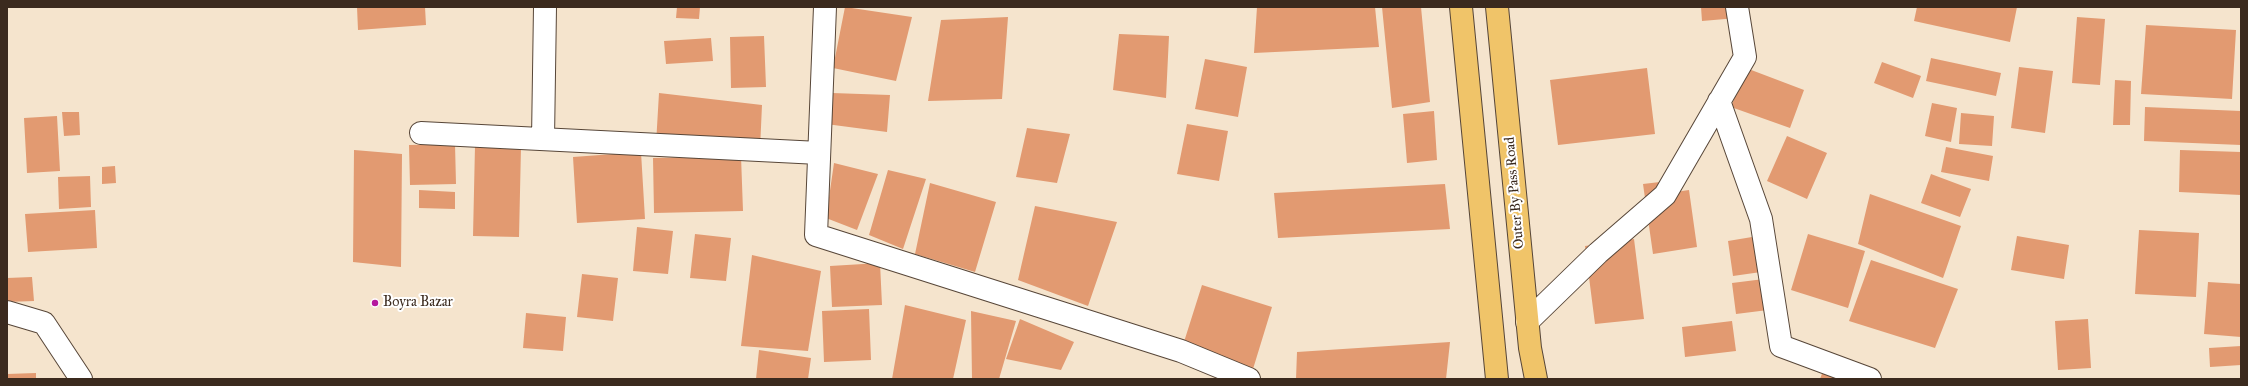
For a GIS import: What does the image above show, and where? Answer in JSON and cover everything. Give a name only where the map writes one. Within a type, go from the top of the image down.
[{"type":"main road","points":[[1461,7],[1496,378]]},
{"type":"main road","name":"Outer By Pass Road","points":[[1497,7],[1527,322],[1536,379]]},
{"type":"street","points":[[543,139],[545,7]]},
{"type":"street","points":[[825,7],[816,235],[1181,351],[1249,379]]},
{"type":"street","points":[[1527,322],[1598,253],[1666,195],[1745,57],[1737,7]]},
{"type":"street","points":[[1719,101],[1761,219],[1781,346],[1870,379]]},
{"type":"street","points":[[421,133],[819,152]]},
{"type":"street","points":[[7,312],[44,323],[81,379]]},
{"type":"building","points":[[357,7],[425,7],[426,25],[358,30]]},
{"type":"building","points":[[677,7],[700,7],[699,19],[676,18]]},
{"type":"building","points":[[845,7],[912,17],[896,81],[833,68]]},
{"type":"building","points":[[1257,7],[1375,7],[1379,47],[1254,53]]},
{"type":"building","points":[[1382,7],[1421,7],[1430,102],[1392,108]]},
{"type":"building","points":[[1701,7],[1736,7],[1737,18],[1702,21]]},
{"type":"building","points":[[1917,7],[2017,7],[2010,42],[1914,21]]},
{"type":"building","points":[[1008,17],[1002,99],[928,101],[941,20]]},
{"type":"building","points":[[2077,17],[2105,19],[2100,85],[2072,83]]},
{"type":"building","points":[[2146,25],[2236,30],[2232,99],[2141,94]]},
{"type":"building","points":[[1119,34],[1169,36],[1166,98],[1113,90]]},
{"type":"building","points":[[764,36],[766,87],[731,88],[730,37]]},
{"type":"building","points":[[711,38],[713,61],[666,64],[664,41]]},
{"type":"building","points":[[1931,58],[2001,73],[1996,96],[1926,81]]},
{"type":"building","points":[[1205,59],[1247,67],[1238,117],[1195,109]]},
{"type":"building","points":[[1882,62],[1921,76],[1913,98],[1874,83]]},
{"type":"building","points":[[2019,67],[2053,71],[2045,133],[2011,128]]},
{"type":"building","points":[[1647,68],[1655,134],[1558,145],[1550,80]]},
{"type":"building","points":[[1746,68],[1804,90],[1790,128],[1731,107]]},
{"type":"building","points":[[2115,80],[2131,81],[2130,125],[2113,125]]},
{"type":"building","points":[[659,93],[762,105],[760,149],[656,144]]},
{"type":"building","points":[[832,93],[890,95],[887,132],[826,124]]},
{"type":"building","points":[[1932,103],[1957,108],[1951,142],[1925,136]]},
{"type":"building","points":[[2145,107],[2241,111],[2241,145],[2144,141]]},
{"type":"building","points":[[1434,111],[1437,160],[1407,163],[1403,114]]},
{"type":"building","points":[[62,112],[79,112],[80,135],[64,136]]},
{"type":"building","points":[[1961,113],[1994,116],[1992,146],[1959,144]]},
{"type":"building","points":[[57,116],[60,171],[27,173],[24,118]]},
{"type":"building","points":[[1187,124],[1228,131],[1219,181],[1177,174]]},
{"type":"building","points":[[1027,128],[1070,134],[1057,183],[1016,177]]},
{"type":"building","points":[[1787,136],[1827,153],[1807,199],[1767,181]]},
{"type":"building","points":[[455,144],[456,184],[410,185],[409,145]]},
{"type":"building","points":[[475,146],[521,147],[519,237],[473,236]]},
{"type":"building","points":[[1946,147],[1993,156],[1989,181],[1941,172]]},
{"type":"building","points":[[354,150],[402,154],[401,267],[353,262]]},
{"type":"building","points":[[2180,150],[2241,152],[2241,195],[2179,192]]},
{"type":"building","points":[[641,152],[645,219],[577,223],[573,157]]},
{"type":"building","points":[[741,156],[743,211],[654,213],[653,158]]},
{"type":"building","points":[[834,163],[878,174],[857,230],[826,218]]},
{"type":"building","points":[[115,166],[116,183],[102,184],[102,167]]},
{"type":"building","points":[[888,170],[926,179],[903,249],[869,235]]},
{"type":"building","points":[[1931,174],[1971,189],[1960,217],[1921,203]]},
{"type":"building","points":[[90,176],[91,207],[59,209],[58,177]]},
{"type":"building","points":[[1660,182],[1662,194],[1689,190],[1697,247],[1653,254],[1643,184]]},
{"type":"building","points":[[930,183],[996,202],[975,272],[915,254]]},
{"type":"building","points":[[1445,184],[1450,229],[1278,238],[1274,193]]},
{"type":"building","points":[[419,190],[455,192],[455,209],[419,208]]},
{"type":"building","points":[[1870,194],[1961,226],[1943,278],[1858,244]]},
{"type":"building","points":[[1035,206],[1117,222],[1088,306],[1018,280]]},
{"type":"building","points":[[95,210],[97,248],[28,252],[25,214]]},
{"type":"building","points":[[637,227],[673,231],[668,274],[633,271]]},
{"type":"building","points":[[2139,230],[2199,233],[2196,297],[2135,294]]},
{"type":"building","points":[[695,234],[731,238],[726,281],[690,278]]},
{"type":"building","points":[[1770,234],[1775,270],[1733,276],[1728,241]]},
{"type":"building","points":[[1808,234],[1865,251],[1848,308],[1791,290]]},
{"type":"building","points":[[2017,236],[2069,245],[2064,279],[2011,270]]},
{"type":"building","points":[[1634,239],[1644,319],[1595,324],[1585,246]]},
{"type":"building","points":[[752,255],[821,271],[808,351],[741,346]]},
{"type":"building","points":[[1871,260],[1958,289],[1935,348],[1849,321]]},
{"type":"building","points":[[880,263],[882,305],[832,307],[830,266]]},
{"type":"building","points":[[582,274],[618,278],[613,321],[577,317]]},
{"type":"building","points":[[32,277],[34,301],[7,302],[7,278]]},
{"type":"building","points":[[1780,277],[1784,308],[1736,314],[1732,283]]},
{"type":"building","points":[[2208,282],[2241,284],[2241,337],[2204,334]]},
{"type":"building","points":[[1202,285],[1272,307],[1253,369],[1183,345]]},
{"type":"building","points":[[905,305],[966,320],[953,379],[892,379]]},
{"type":"building","points":[[869,309],[871,360],[824,362],[822,311]]},
{"type":"building","points":[[971,311],[1016,321],[999,379],[972,379]]},
{"type":"building","points":[[526,313],[566,317],[563,351],[523,348]]},
{"type":"building","points":[[1020,319],[1074,342],[1061,370],[1006,359]]},
{"type":"building","points":[[2088,319],[2091,368],[2058,370],[2055,321]]},
{"type":"building","points":[[1732,321],[1736,351],[1685,357],[1682,327]]},
{"type":"building","points":[[1450,342],[1446,379],[1296,379],[1297,352]]},
{"type":"building","points":[[2241,346],[2241,365],[2210,367],[2209,348]]},
{"type":"building","points":[[759,350],[811,358],[808,379],[756,379]]},
{"type":"building","points":[[1823,371],[1845,379],[1820,379]]},
{"type":"building","points":[[36,373],[36,379],[7,379],[7,374]]},
{"type":"place","name":"Boyra Bazar","points":[[375,303]]}]
